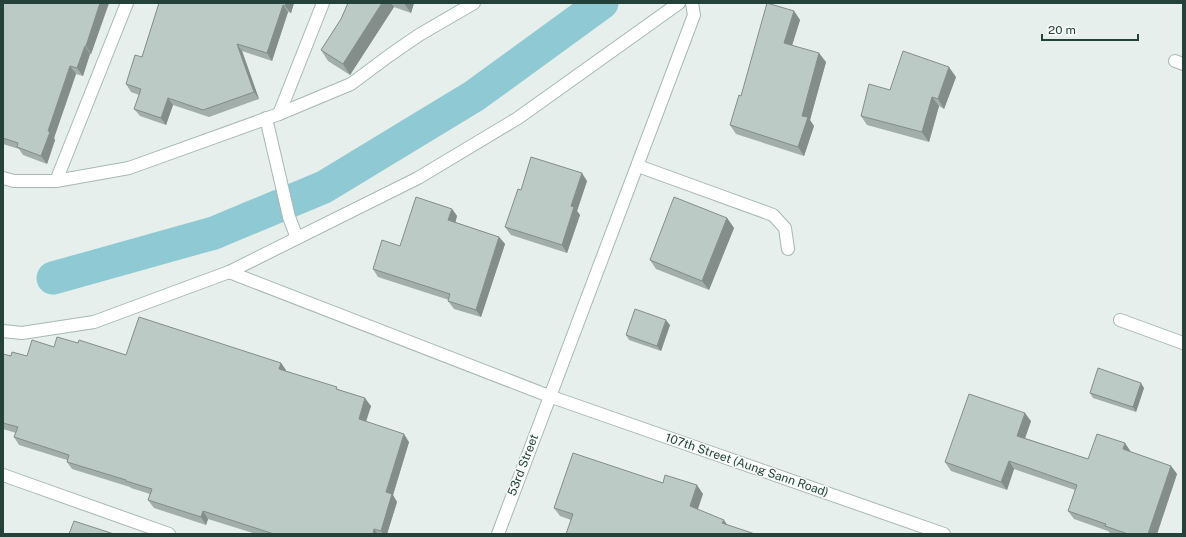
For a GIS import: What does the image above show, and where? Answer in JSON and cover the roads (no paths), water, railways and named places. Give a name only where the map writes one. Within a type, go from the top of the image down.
[{"type":"street","points":[[56,180],[127,3]]},
{"type":"street","points":[[279,114],[323,3]]},
{"type":"street","points":[[3,178],[14,181],[56,180],[129,168],[279,114],[351,84],[419,35],[474,3]]},
{"type":"street","points":[[3,331],[22,333],[94,322],[229,272],[418,178],[518,118],[679,3]]},
{"type":"street","name":"53rd Street","points":[[498,534],[694,15],[692,3]]},
{"type":"street","points":[[266,118],[289,217],[297,238]]},
{"type":"street","points":[[638,166],[773,215],[785,228],[788,249]]},
{"type":"street","name":"107th Street (Aung Sann Road)","points":[[229,272],[549,396],[944,534]]},
{"type":"street","points":[[1120,320],[1183,343]]},
{"type":"street","points":[[3,475],[169,534]]},
{"type":"waterway","points":[[53,278],[214,233],[324,187],[474,96],[602,3]]}]
